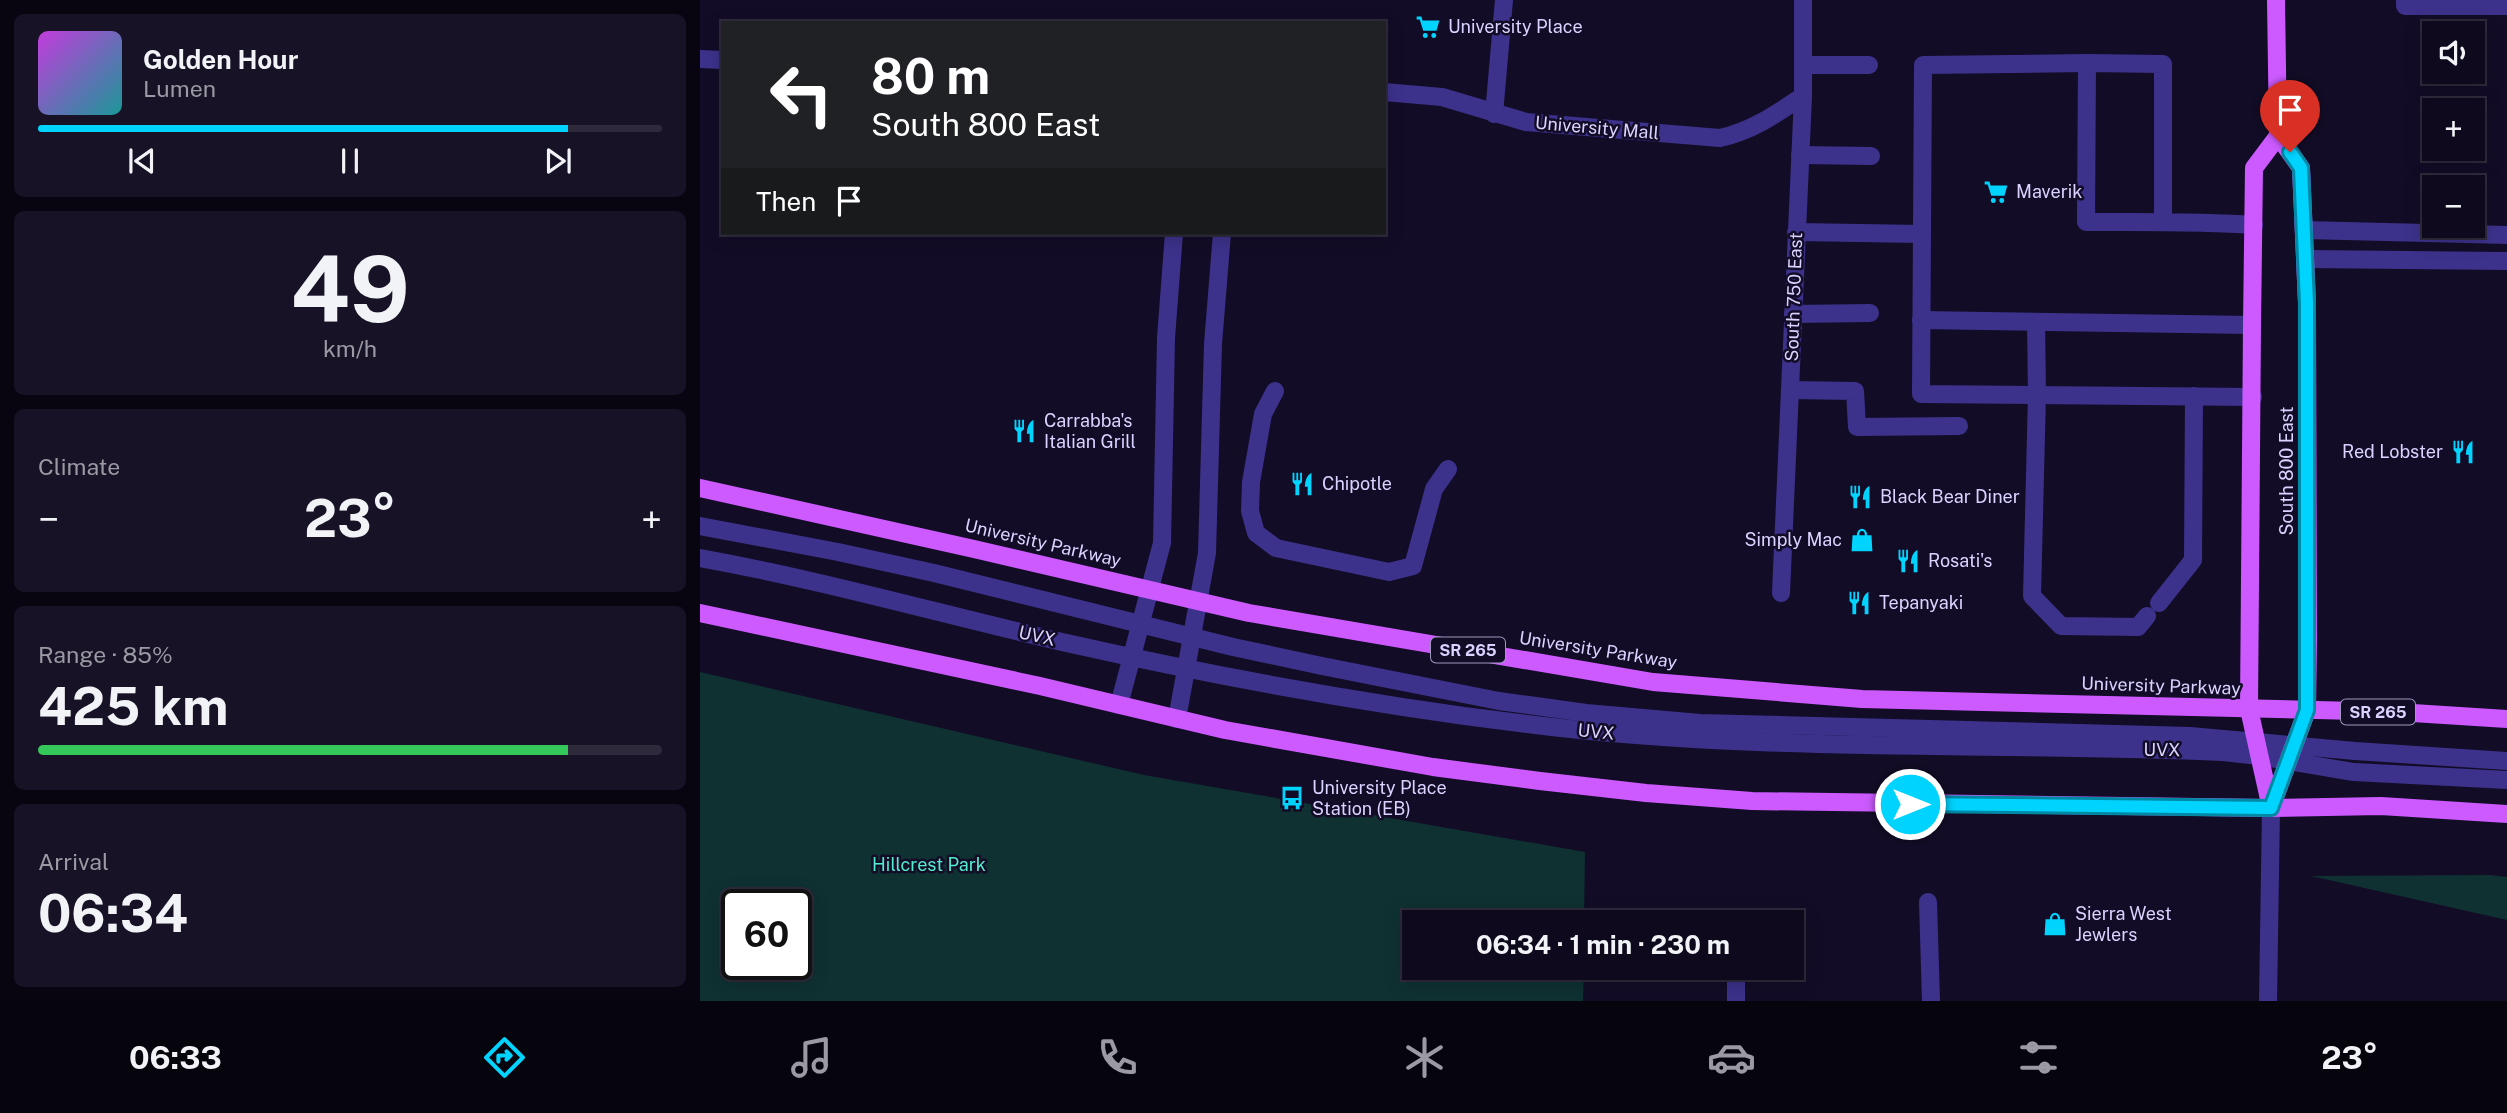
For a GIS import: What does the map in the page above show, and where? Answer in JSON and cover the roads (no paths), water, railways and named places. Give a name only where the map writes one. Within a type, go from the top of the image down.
[{"type":"main road","points":[[2276,0],[2278,136]]},
{"type":"main road","name":"South 800 East","points":[[2278,136],[2301,168],[2305,259],[2307,710],[2271,808],[2249,709],[2252,325],[2254,168],[2278,136]]},
{"type":"main road","name":"University Parkway","points":[[700,488],[1249,613],[1653,682],[1862,699],[2307,710],[2507,719]]},
{"type":"main road","points":[[700,613],[1329,750],[1433,767],[1646,793],[1752,801],[1858,804],[2271,808],[2381,806],[2507,814]]},
{"type":"street","points":[[1494,114],[1504,0]]},
{"type":"street","name":"South 750 East","points":[[1781,593],[1800,155],[1803,0]]},
{"type":"street","points":[[2405,3],[2507,6]]},
{"type":"street","points":[[700,59],[721,60]]},
{"type":"street","points":[[2163,222],[2163,64],[2087,62],[1923,65],[1921,394],[2253,397]]},
{"type":"street","points":[[2087,62],[2086,222],[2254,225]]},
{"type":"street","points":[[1803,65],[1869,65]]},
{"type":"street","name":"University Mall","points":[[1386,92],[1442,97],[1526,122],[1720,138],[1742,133],[1764,122],[1802,96]]},
{"type":"street","points":[[1800,155],[1871,156]]},
{"type":"street","points":[[2304,230],[2507,235]]},
{"type":"street","points":[[1797,232],[1922,234]]},
{"type":"street","points":[[1119,705],[1163,533],[1166,338],[1174,235]]},
{"type":"street","points":[[1177,719],[1208,553],[1213,344],[1222,235]]},
{"type":"street","points":[[2305,259],[2507,261]]},
{"type":"street","points":[[1793,314],[1870,313]]},
{"type":"street","points":[[1921,320],[2252,325]]},
{"type":"street","points":[[2036,321],[2032,596],[2061,626],[2138,627],[2193,560],[2194,396]]},
{"type":"street","points":[[1790,390],[1855,391],[1857,427],[1959,426]]},
{"type":"street","points":[[1275,391],[1263,414],[1251,482],[1250,511],[1256,533],[1276,548],[1389,572],[1413,566],[1434,488],[1448,469]]},
{"type":"street","points":[[700,526],[920,570],[1192,637],[1499,701],[1598,714],[1700,723],[2132,734],[2258,749]]},
{"type":"street","name":"UVX","points":[[700,558],[1132,656],[1465,716],[1637,736],[1787,744],[2258,749],[2291,753],[2354,772],[2507,780]]},
{"type":"street","points":[[2291,753],[2507,761]]},
{"type":"street","name":"South 800 East","points":[[2268,1001],[2271,808]]},
{"type":"street","points":[[1928,902],[1931,1001]]},
{"type":"street","points":[[1736,980],[1736,1001]]},
{"type":"place","name":"University Place","points":[[1428,27]]},
{"type":"place","name":"Maverik","points":[[1996,192]]},
{"type":"place","name":"Carrabba's Italian Grill","points":[[1024,431]]},
{"type":"place","name":"Red Lobster","points":[[2463,452]]},
{"type":"place","name":"Chipotle","points":[[1302,484]]},
{"type":"place","name":"Black Bear Diner","points":[[1860,497]]},
{"type":"place","name":"Simply Mac","points":[[1862,540]]},
{"type":"place","name":"Rosati's","points":[[1908,561]]},
{"type":"place","name":"Tepanyaki","points":[[1859,603]]},
{"type":"place","name":"University Place Station (EB)","points":[[1292,798]]},
{"type":"place","name":"Sierra West Jewlers","points":[[2055,924]]},
{"type":"park label","name":"Hillcrest Park","points":[[929,865]]}]
